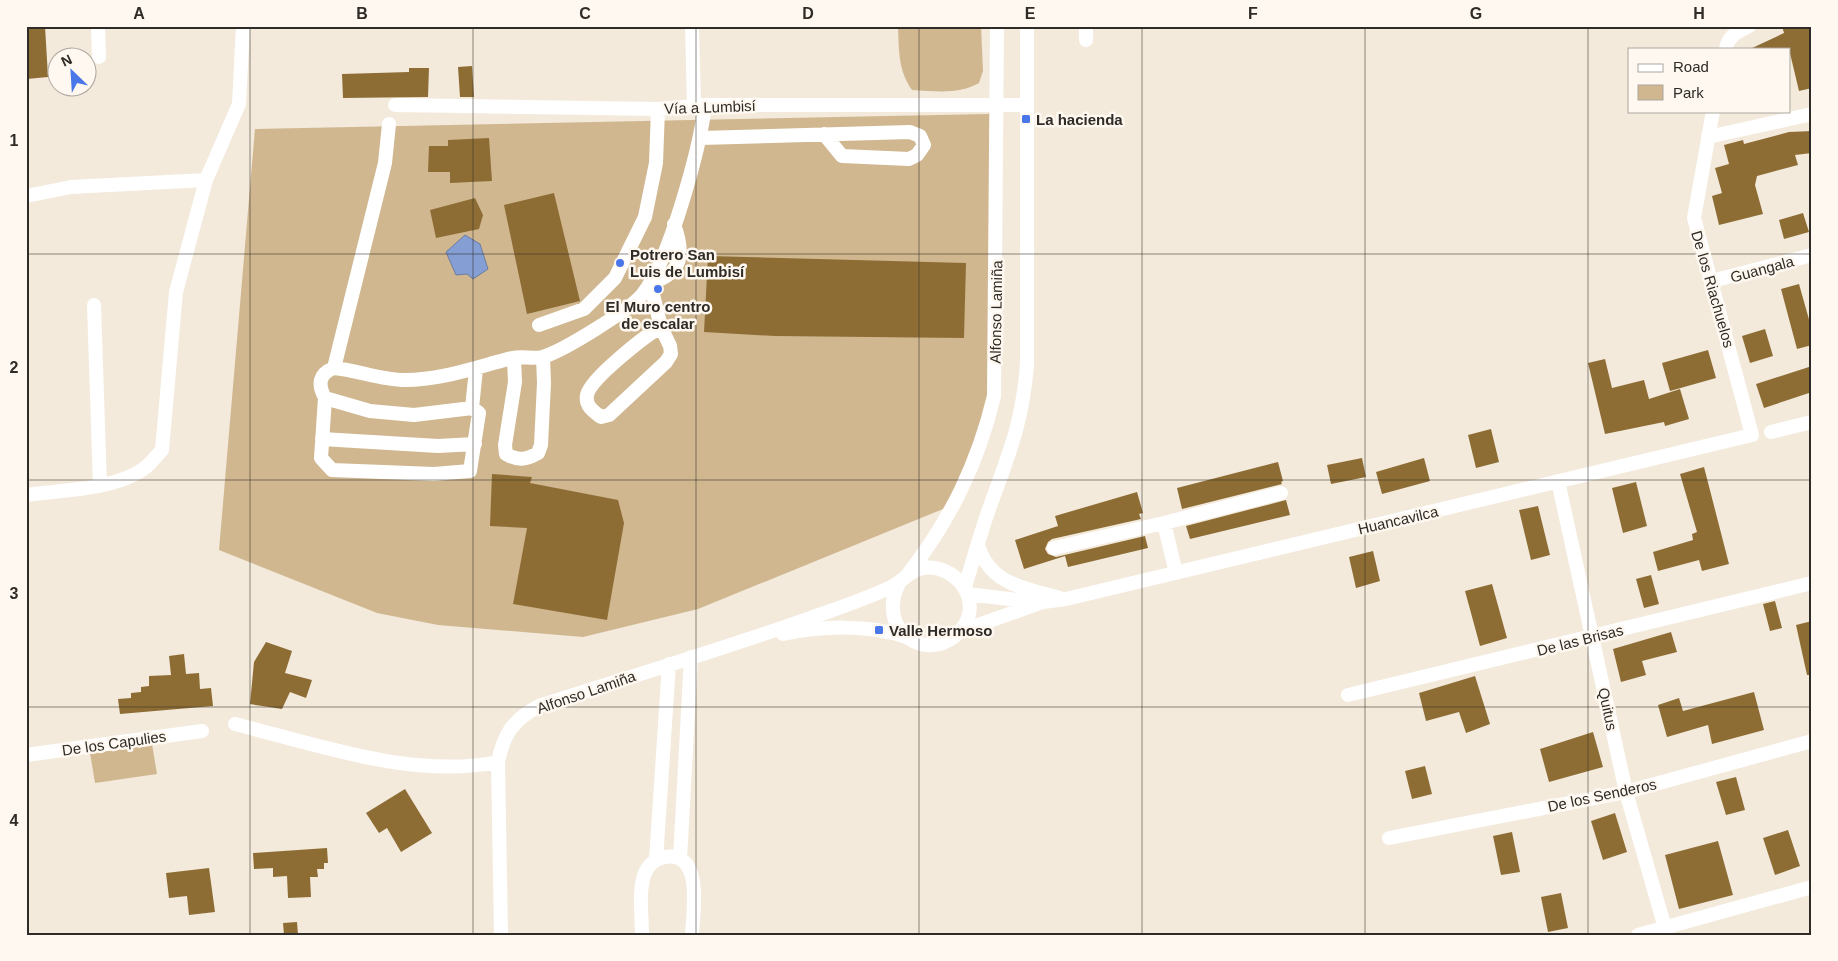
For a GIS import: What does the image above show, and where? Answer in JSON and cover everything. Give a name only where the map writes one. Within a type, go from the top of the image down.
[{"type":"street","points":[[98,26],[100,56]]},
{"type":"street","points":[[26,494],[100,486],[138,472],[146,467],[162,450],[176,292],[206,180],[239,104],[244,26]]},
{"type":"street","points":[[325,398],[370,411],[414,415],[472,408],[479,413],[470,471],[434,474],[332,470],[321,458],[325,398],[320,389],[319,381],[328,370],[334,368],[402,380],[430,379],[514,358],[543,356],[600,327],[641,296],[650,283],[668,242],[700,138],[700,105],[692,26]]},
{"type":"street","name":"Alfonso Lamiña","points":[[500,935],[498,762],[503,741],[523,715],[539,706],[813,618],[903,579],[926,550],[962,492],[985,435],[994,396],[996,26]]},
{"type":"street","name":"Alfonso Lamiña","points":[[966,590],[993,498],[1009,458],[1025,395],[1028,244],[1027,26]]},
{"type":"street","points":[[1726,48],[1727,41],[1736,32],[1749,26]]},
{"type":"street","name":"Vía a Lumbisí","points":[[395,105],[658,109],[700,105],[1026,105]]},
{"type":"street","points":[[539,325],[584,309],[615,278],[645,217],[656,163],[658,109]]},
{"type":"street","name":"De los Riachuelos","points":[[1713,112],[1694,218],[1695,230],[1712,281],[1752,435]]},
{"type":"street","points":[[1708,137],[1812,114]]},
{"type":"street","points":[[334,368],[385,163],[389,124]]},
{"type":"street","points":[[700,138],[824,134],[910,132],[920,136],[924,145],[917,155],[909,159],[842,156],[824,134]]},
{"type":"street","points":[[26,196],[71,187],[206,180]]},
{"type":"street","name":"Guangala","points":[[1712,281],[1812,256]]},
{"type":"street","points":[[650,283],[661,327],[670,346],[671,354],[666,362],[609,414],[600,417],[588,405],[587,397],[596,383],[647,334],[661,327]]},
{"type":"street","points":[[94,305],[100,486]]},
{"type":"street","points":[[514,358],[515,382],[505,445],[506,454],[515,459],[528,459],[538,453],[541,445],[544,383],[543,356]]},
{"type":"street","points":[[472,408],[476,369]]},
{"type":"street","points":[[1771,432],[1812,422]]},
{"type":"street","name":"Huancavilca","points":[[966,590],[1014,601],[1043,602],[1066,599],[1752,435]]},
{"type":"street","points":[[322,439],[438,446],[475,444]]},
{"type":"street","name":"Quitus","points":[[1558,482],[1626,792],[1667,931]]},
{"type":"street","points":[[1054,548],[1164,523],[1281,493]]},
{"type":"street","points":[[1164,523],[1176,573]]},
{"type":"street","points":[[978,545],[984,562],[993,573],[1015,586],[1066,599]]},
{"type":"street","points":[[922,568],[938,568],[953,574],[966,590],[969,613],[961,631],[949,641],[934,645],[919,644],[906,637],[896,625],[892,611],[893,596],[903,579],[922,568]]},
{"type":"street","name":"De las Brisas","points":[[1348,695],[1812,583]]},
{"type":"street","name":"Huancavilca","points":[[961,631],[1043,602]]},
{"type":"street","name":"Alfonso Lamiña","points":[[723,646],[788,633],[827,629],[879,630],[906,637]]},
{"type":"street","points":[[680,859],[691,657]]},
{"type":"street","points":[[656,860],[669,664]]},
{"type":"street","points":[[235,724],[372,759],[451,767],[474,767],[498,762]]},
{"type":"street","name":"De los Capulies","points":[[26,755],[202,731]]},
{"type":"street","name":"De los Senderos","points":[[1390,838],[1626,792],[1812,741]]},
{"type":"street","points":[[642,935],[643,880],[645,872],[656,860],[664,857],[680,859],[686,864],[694,878],[692,935]]},
{"type":"street","points":[[1638,935],[1667,931],[1812,887]]},
{"type":"green space","points":[[898,26],[981,26],[983,71],[979,83],[954,91],[912,90],[902,67],[899,52]]},
{"type":"green space","name":"Potrero San Luis de Lumbisí","points":[[997,106],[994,396],[974,465],[943,509],[698,609],[583,637],[438,625],[377,613],[219,550],[255,129],[988,114]]},
{"type":"green space","points":[[152,744],[157,774],[95,783],[90,753]]},
{"type":"water","points":[[465,235],[480,244],[488,269],[473,279],[467,274],[456,275],[446,252]]},
{"type":"building","points":[[26,26],[45,26],[48,77],[27,79]]},
{"type":"building","points":[[1782,26],[1809,26],[1812,32],[1812,88],[1799,91],[1790,48],[1752,48],[1784,33]]},
{"type":"building","points":[[472,66],[474,97],[460,97],[458,67]]},
{"type":"building","points":[[409,68],[429,68],[428,97],[343,98],[342,74],[409,72]]},
{"type":"building","points":[[1812,131],[1812,153],[1795,155],[1798,165],[1757,176],[1755,185],[1763,214],[1719,225],[1712,196],[1722,193],[1715,168],[1729,164],[1724,145],[1743,140],[1744,144],[1789,132]]},
{"type":"building","points":[[489,138],[492,181],[450,183],[450,172],[428,172],[429,146],[448,146],[448,140]]},
{"type":"building","points":[[554,193],[580,301],[527,314],[504,205]]},
{"type":"building","points":[[475,198],[483,215],[479,229],[436,238],[430,210]]},
{"type":"building","points":[[1803,213],[1809,232],[1784,239],[1779,220]]},
{"type":"building","points":[[708,256],[966,263],[964,338],[775,336],[704,332]]},
{"type":"building","points":[[1799,284],[1812,330],[1812,345],[1797,349],[1781,289]]},
{"type":"building","points":[[1765,329],[1773,356],[1750,363],[1742,336]]},
{"type":"building","points":[[1708,350],[1716,378],[1670,391],[1662,363]]},
{"type":"building","points":[[1605,359],[1612,388],[1644,380],[1649,399],[1680,389],[1689,419],[1665,426],[1664,422],[1605,434],[1588,363]]},
{"type":"building","points":[[1812,366],[1812,392],[1764,408],[1756,384]]},
{"type":"building","points":[[1491,429],[1499,462],[1476,468],[1468,435]]},
{"type":"building","points":[[1362,458],[1366,477],[1331,484],[1327,465]]},
{"type":"building","points":[[1424,458],[1430,481],[1382,494],[1376,472]]},
{"type":"building","points":[[1278,462],[1283,481],[1281,482],[1282,484],[1182,509],[1177,488]]},
{"type":"building","points":[[1704,467],[1729,564],[1702,571],[1699,560],[1658,571],[1653,552],[1693,540],[1692,534],[1697,532],[1680,474]]},
{"type":"building","points":[[492,474],[532,477],[530,483],[618,500],[624,523],[607,620],[513,604],[527,528],[490,526]]},
{"type":"building","points":[[1636,482],[1647,526],[1623,533],[1612,488]]},
{"type":"building","points":[[1137,492],[1143,513],[1139,514],[1141,519],[1052,539],[1048,542],[1045,549],[1048,554],[1056,557],[1145,536],[1148,548],[1068,567],[1065,556],[1024,569],[1015,540],[1058,526],[1055,516]]},
{"type":"building","points":[[1286,500],[1290,515],[1190,539],[1186,526]]},
{"type":"building","points":[[1538,506],[1550,555],[1531,560],[1519,510]]},
{"type":"building","points":[[1373,551],[1380,581],[1356,588],[1349,557]]},
{"type":"building","points":[[1651,575],[1659,604],[1644,608],[1636,579]]},
{"type":"building","points":[[1492,584],[1507,638],[1480,646],[1465,591]]},
{"type":"building","points":[[1775,601],[1782,628],[1770,631],[1763,604]]},
{"type":"building","points":[[1812,621],[1812,675],[1807,675],[1796,625]]},
{"type":"building","points":[[1671,632],[1677,652],[1642,661],[1646,675],[1621,682],[1613,649]]},
{"type":"building","points":[[266,642],[292,651],[285,673],[312,680],[306,698],[290,692],[282,709],[250,704],[254,662]]},
{"type":"building","points":[[184,654],[186,674],[199,673],[200,689],[211,688],[213,706],[120,714],[118,699],[131,698],[131,693],[141,692],[141,687],[149,686],[149,676],[171,675],[169,656]]},
{"type":"building","points":[[1475,676],[1490,724],[1466,733],[1459,712],[1426,721],[1419,693]]},
{"type":"building","points":[[1754,692],[1764,730],[1712,744],[1708,725],[1667,737],[1658,705],[1679,698],[1683,711]]},
{"type":"building","points":[[1593,732],[1603,767],[1549,782],[1540,749]]},
{"type":"building","points":[[1425,766],[1432,794],[1412,799],[1405,771]]},
{"type":"building","points":[[1736,777],[1745,810],[1726,815],[1716,782]]},
{"type":"building","points":[[405,789],[432,833],[401,852],[387,828],[379,833],[366,813]]},
{"type":"building","points":[[1615,813],[1627,852],[1603,860],[1591,821]]},
{"type":"building","points":[[1788,830],[1800,866],[1775,875],[1763,838]]},
{"type":"building","points":[[1512,832],[1520,872],[1501,875],[1493,836]]},
{"type":"building","points":[[1718,841],[1733,895],[1679,909],[1665,855]]},
{"type":"building","points":[[327,848],[328,863],[324,863],[324,869],[317,869],[318,877],[310,877],[311,897],[288,898],[287,876],[273,877],[273,868],[254,869],[253,853]]},
{"type":"building","points":[[209,868],[215,912],[189,915],[187,896],[169,898],[166,873]]},
{"type":"building","points":[[1561,893],[1568,928],[1548,932],[1541,897]]},
{"type":"building","points":[[297,922],[298,935],[284,935],[283,923]]},
{"type":"place","name":"La hacienda","points":[[1026,119]]},
{"type":"place","name":"Potrero San Luis de Lumbisí","points":[[620,263]]},
{"type":"place","name":"El Muro centro de escalar","points":[[658,289]]},
{"type":"place","name":"Valle Hermoso","points":[[879,630]]}]
